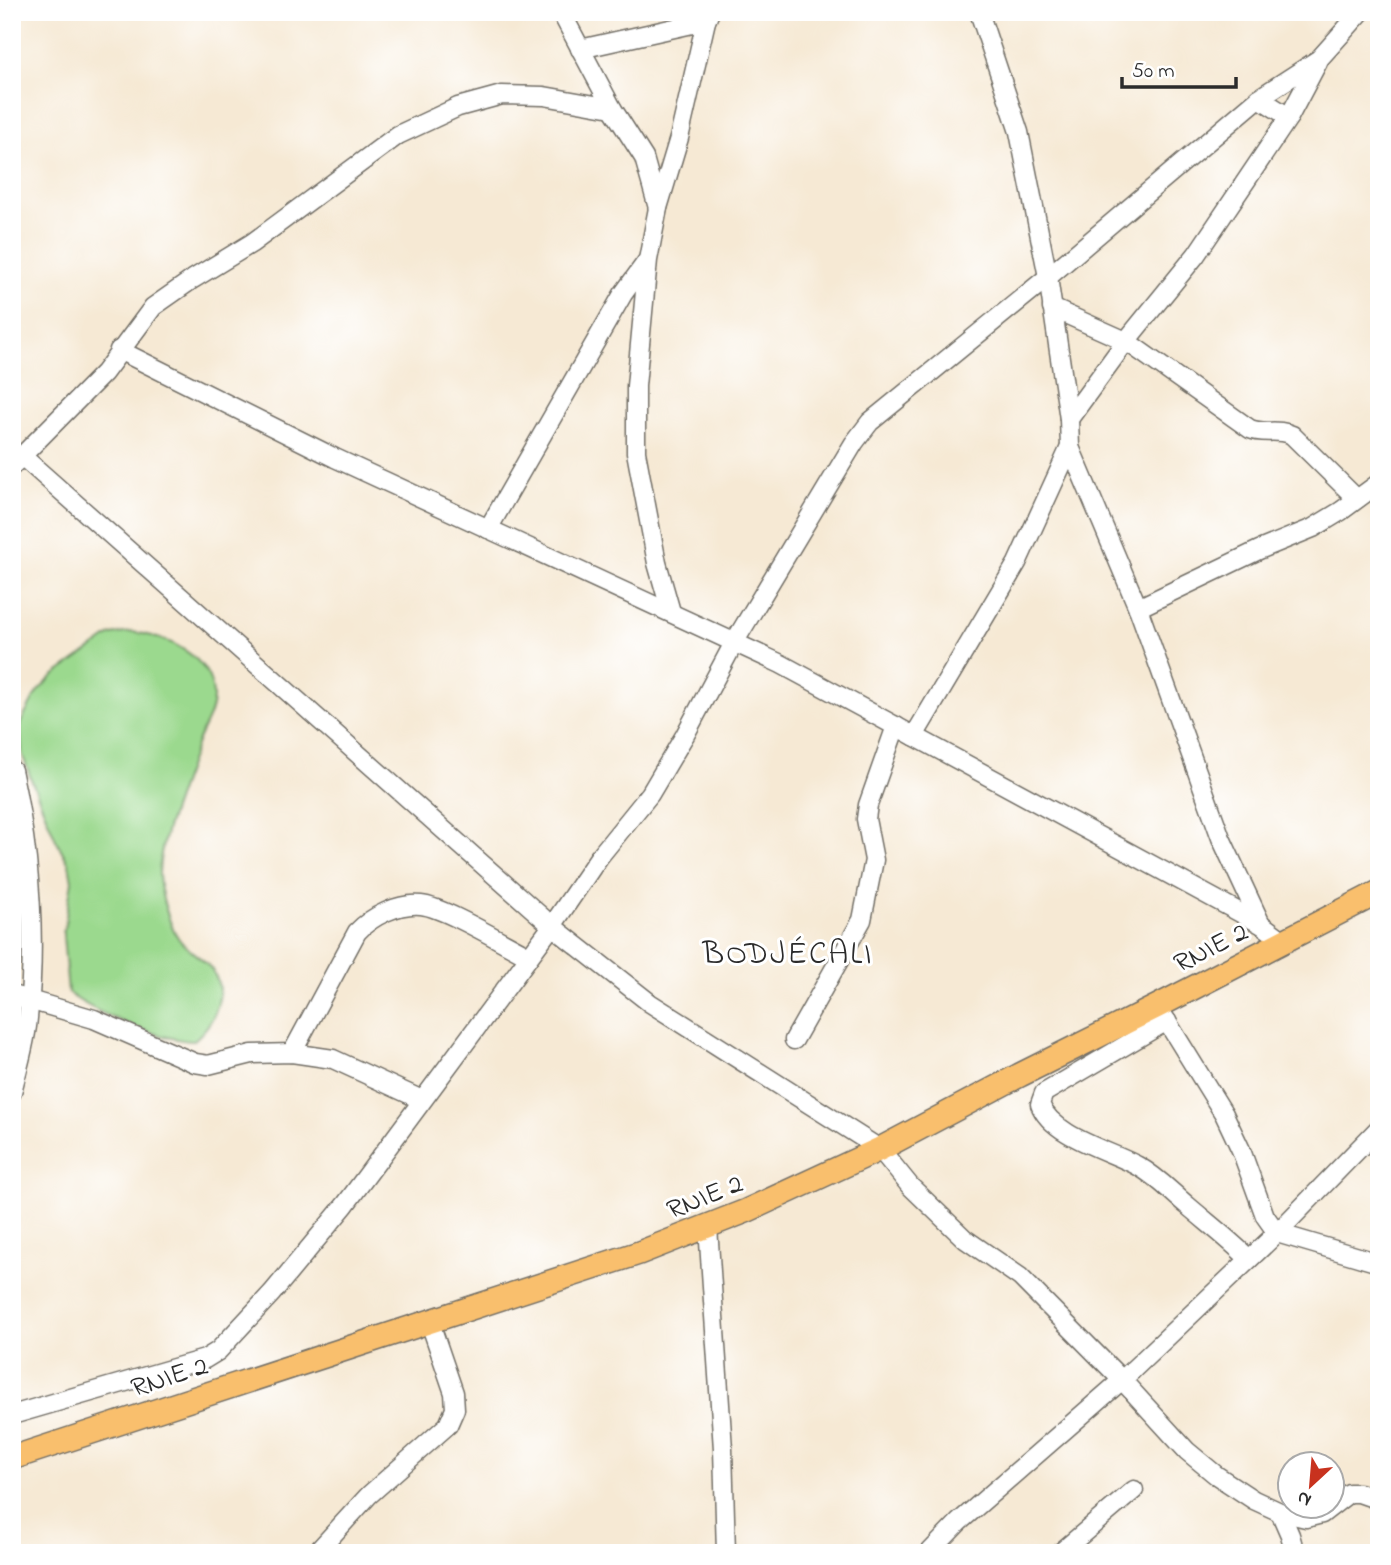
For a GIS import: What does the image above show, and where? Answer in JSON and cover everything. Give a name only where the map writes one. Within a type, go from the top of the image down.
[{"type":"main road","name":"RNIE 2","points":[[12,1458],[639,1253],[708,1227],[880,1149],[1020,1075],[1162,1014],[1284,941],[1379,891]]},
{"type":"street","points":[[561,12],[611,108],[644,158],[658,208]]},
{"type":"street","points":[[979,12],[1020,132],[1048,277],[1069,419],[1070,447],[1138,608],[1221,838],[1261,924]]},
{"type":"street","points":[[1069,419],[1126,341],[1196,255],[1289,117],[1320,59],[1362,12]]},
{"type":"street","points":[[580,49],[708,17],[679,138],[658,208],[648,260],[636,386],[636,452],[657,563],[671,612]]},
{"type":"street","points":[[12,1415],[205,1359],[218,1351],[272,1293],[345,1205],[552,926],[599,857],[650,794],[685,736],[735,641],[854,443],[870,422],[1048,277],[1259,98],[1320,59]]},
{"type":"street","points":[[611,108],[544,96],[502,95],[458,107],[398,135],[252,243],[192,279],[153,307],[104,373],[18,462],[552,926],[650,1003],[880,1149],[910,1186],[956,1231],[1020,1278],[1122,1380],[1187,1451],[1254,1500],[1276,1510]]},
{"type":"street","points":[[1259,98],[1289,117]]},
{"type":"street","points":[[488,529],[623,294],[648,260]]},
{"type":"street","points":[[1052,308],[1126,341],[1250,429],[1259,433],[1285,431],[1292,435],[1357,499]]},
{"type":"street","points":[[119,350],[335,458],[735,641],[1261,924],[1284,941]]},
{"type":"street","points":[[914,736],[1017,563],[1070,447]]},
{"type":"street","points":[[1138,608],[1259,550],[1313,528],[1379,483]]},
{"type":"street","points":[[794,1040],[862,920],[874,860],[868,831],[867,805],[896,726]]},
{"type":"street","points":[[12,770],[29,863],[33,946],[21,997],[28,1020],[12,1092]]},
{"type":"street","points":[[292,1053],[357,932],[370,919],[405,906],[421,905],[439,910],[528,957]]},
{"type":"street","points":[[21,997],[94,1019],[195,1063],[208,1065],[252,1054],[292,1053],[332,1059],[422,1100]]},
{"type":"street","points":[[1250,1259],[1166,1184],[1137,1165],[1106,1153],[1061,1129],[1046,1116],[1040,1104],[1044,1093],[1162,1014],[1224,1114],[1241,1150],[1265,1216],[1277,1233],[1379,1263]]},
{"type":"street","points":[[929,1553],[959,1522],[1122,1380],[1277,1233],[1379,1128]]},
{"type":"street","points":[[708,1227],[723,1449],[726,1553]]},
{"type":"street","points":[[316,1553],[369,1495],[448,1425],[455,1409],[454,1393],[429,1320]]},
{"type":"street","points":[[1060,1553],[1134,1490]]},
{"type":"street","points":[[1346,1495],[1359,1493],[1379,1500]]},
{"type":"street","points":[[1283,1520],[1295,1553]]},
{"type":"green space","points":[[132,632],[159,638],[185,650],[204,669],[213,695],[209,715],[168,825],[159,873],[165,907],[175,933],[185,946],[207,964],[218,984],[218,1005],[214,1015],[193,1041],[163,1036],[128,1024],[94,1009],[68,993],[63,935],[72,881],[69,864],[56,840],[22,753],[20,724],[37,692],[53,676],[111,635]]},
{"type":"district","name":"BODJÉCALI","points":[[788,952]]}]
